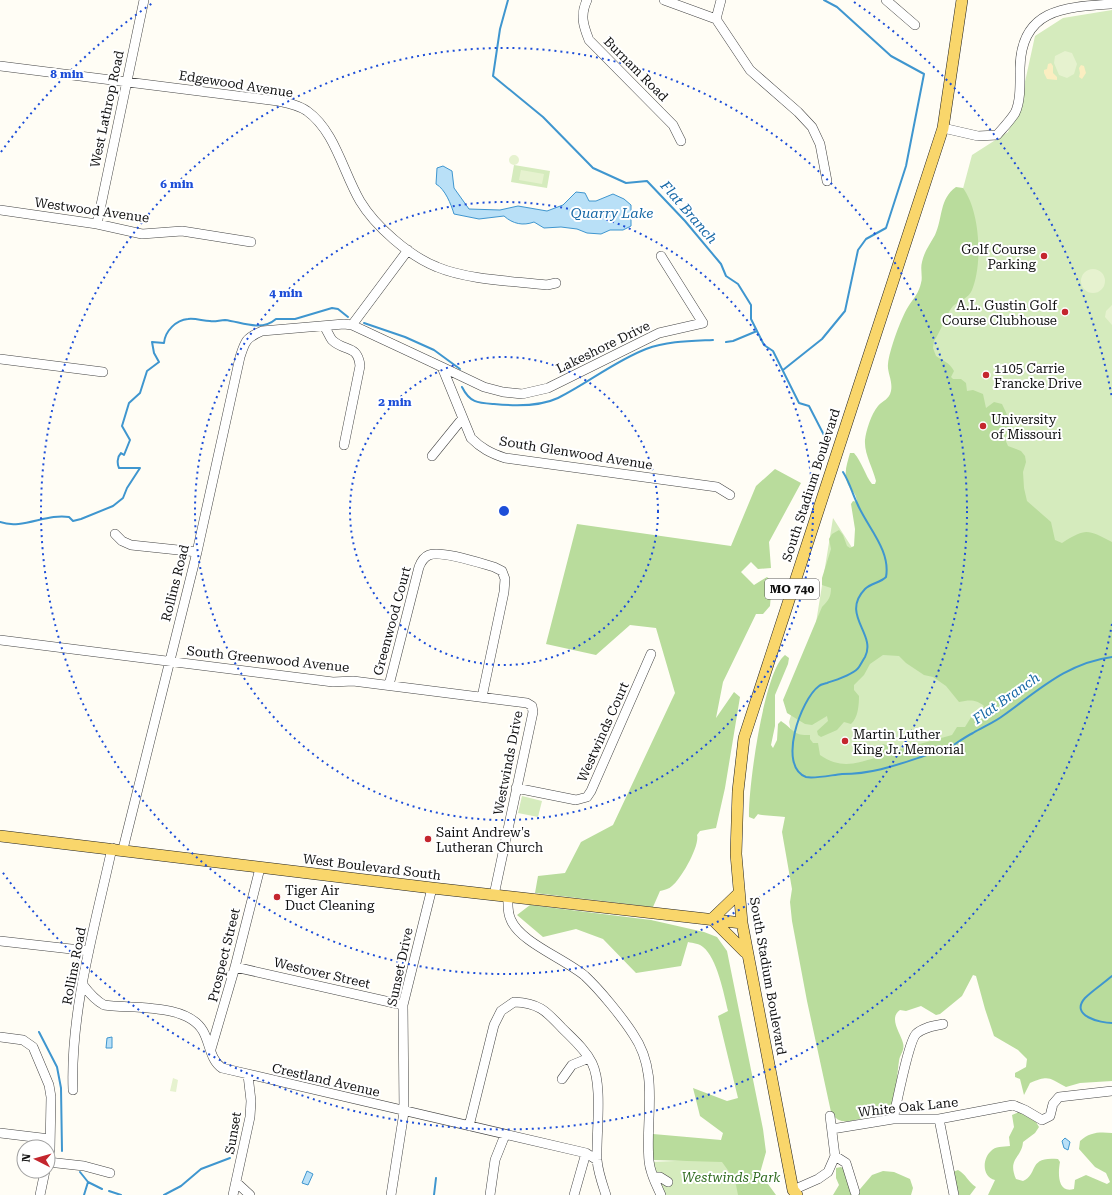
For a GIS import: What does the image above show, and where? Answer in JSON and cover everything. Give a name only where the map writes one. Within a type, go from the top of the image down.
[{"type":"main road","name":"South Stadium Boulevard","points":[[794,1193],[742,923],[736,854],[737,807],[744,738],[943,128],[962,0]]},
{"type":"main road","name":"West Boulevard South","points":[[0,836],[117,849],[260,868],[742,923]]},
{"type":"main road","points":[[739,893],[712,919],[747,953]]},
{"type":"street","name":"West Lathrop Road","points":[[97,224],[144,0]]},
{"type":"street","name":"Burnam Road","points":[[587,0],[582,11],[584,26],[590,40],[673,126],[680,141]]},
{"type":"street","points":[[664,0],[716,19],[743,62],[757,77],[798,112],[812,127],[820,144],[828,181]]},
{"type":"street","points":[[716,19],[721,0]]},
{"type":"street","points":[[886,0],[915,25]]},
{"type":"street","points":[[943,128],[978,136],[997,135],[1015,112],[1020,89],[1020,52],[1026,33],[1038,21],[1056,11],[1082,6],[1112,4]]},
{"type":"street","name":"Edgewood Avenue","points":[[0,66],[278,101],[306,111],[323,126],[360,200],[373,220],[408,250],[436,267],[458,274],[547,285],[556,283]]},
{"type":"street","name":"Westwood Avenue","points":[[0,210],[97,224],[142,234],[182,231],[251,242]]},
{"type":"street","points":[[352,325],[408,250]]},
{"type":"street","name":"Lakeshore Drive","points":[[442,367],[484,386],[503,392],[522,394],[548,388],[659,333],[703,323],[661,256]]},
{"type":"street","points":[[344,445],[360,366],[359,357],[354,350],[340,345],[332,339],[324,326],[344,324],[352,325],[442,367]]},
{"type":"street","name":"Rollins Road","points":[[73,1090],[73,1040],[89,951],[170,661],[197,552],[242,351],[250,336],[262,331],[324,326]]},
{"type":"street","points":[[0,360],[103,372]]},
{"type":"street","name":"South Glenwood Avenue","points":[[442,367],[471,438],[480,447],[491,454],[504,458],[717,487],[730,495]]},
{"type":"street","points":[[432,456],[462,419]]},
{"type":"street","points":[[115,534],[122,541],[131,545],[197,552]]},
{"type":"street","name":"Greenwood Court","points":[[389,686],[419,567],[423,560],[430,555],[441,554],[494,566],[502,571],[504,579],[504,592],[482,697]]},
{"type":"street","name":"South Greenwood Avenue","points":[[0,640],[334,682],[353,681],[482,697],[527,703],[532,706]]},
{"type":"street","name":"Westwinds Court","points":[[516,788],[576,800],[587,797],[651,654]]},
{"type":"street","name":"Westwinds Drive","points":[[494,895],[533,712],[532,706]]},
{"type":"street","name":"Prospect Street","points":[[212,1049],[235,967],[260,868]]},
{"type":"street","name":"Sunset Drive","points":[[391,1195],[404,1112],[403,1005],[432,888]]},
{"type":"street","points":[[508,897],[507,909],[511,921],[524,937],[572,966],[586,977],[634,1035],[648,1068],[651,1086],[649,1162],[653,1177],[661,1195]]},
{"type":"street","points":[[0,941],[89,951]]},
{"type":"street","name":"Westover Street","points":[[235,967],[403,1005]]},
{"type":"street","name":"Crestland Avenue","points":[[83,985],[98,1002],[104,1005],[174,1012],[189,1017],[202,1029],[212,1049],[213,1059],[216,1064],[222,1068],[404,1112],[586,1153],[597,1160]]},
{"type":"street","points":[[469,1126],[494,1025],[501,1011],[507,1005],[514,1002],[535,1005],[545,1010],[589,1058],[595,1073],[597,1090],[597,1160],[599,1174],[606,1195]]},
{"type":"street","points":[[893,1119],[910,1047],[916,1034],[927,1028],[943,1024]]},
{"type":"street","points":[[0,1037],[23,1040],[33,1047],[49,1085],[51,1097],[50,1139],[0,1133]]},
{"type":"street","points":[[562,1079],[572,1065],[589,1058]]},
{"type":"street","name":"Sunset","points":[[233,1195],[237,1183],[251,1101],[248,1075]]},
{"type":"street","name":"White Oak Lane","points":[[832,1129],[893,1119],[939,1119],[1013,1105],[1042,1120],[1050,1116],[1052,1104],[1059,1097],[1112,1091]]},
{"type":"street","points":[[794,1193],[828,1172],[835,1156],[830,1116]]},
{"type":"street","points":[[939,1119],[954,1195]]},
{"type":"street","points":[[490,1195],[495,1160],[505,1135]]},
{"type":"street","points":[[574,1195],[586,1153]]},
{"type":"street","points":[[835,1156],[846,1163],[855,1192]]},
{"type":"street","points":[[56,1163],[84,1166],[110,1173]]},
{"type":"street","points":[[653,1177],[660,1177],[668,1182]]},
{"type":"street","points":[[40,1195],[43,1179]]},
{"type":"street","points":[[237,1183],[250,1195]]},
{"type":"green space","points":[[1112,10],[1112,568],[1038,534],[934,370],[926,334],[938,282],[972,155],[1008,132],[1023,91],[1035,36],[1063,18]]},
{"type":"green space","points":[[1065,51],[1072,53],[1077,64],[1074,74],[1067,78],[1059,75],[1054,63],[1055,56]]},
{"type":"green space","points":[[512,155],[516,155],[519,160],[516,165],[512,165],[509,162],[509,158]]},
{"type":"green space","points":[[514,165],[550,171],[547,188],[511,182]]},
{"type":"green space","points":[[521,170],[544,174],[542,184],[519,180]]},
{"type":"green space","points":[[956,187],[963,188],[969,198],[973,210],[978,238],[978,266],[971,293],[953,306],[934,341],[933,348],[936,356],[952,368],[954,371],[951,377],[953,379],[961,379],[966,383],[967,391],[973,390],[983,394],[986,408],[994,402],[1002,404],[1010,421],[1005,439],[1008,446],[1021,451],[1025,456],[1026,462],[1023,472],[1027,501],[1051,522],[1055,540],[1062,543],[1076,535],[1087,532],[1112,542],[1112,1081],[1080,1083],[1066,1087],[1045,1078],[1030,1083],[1024,1095],[1020,1079],[1015,1077],[1015,1073],[1026,1067],[1027,1059],[1018,1050],[994,1036],[976,976],[973,975],[962,996],[940,1014],[936,1015],[921,1006],[906,1011],[900,1010],[897,1013],[895,1022],[903,1043],[903,1048],[899,1061],[896,1088],[891,1107],[887,1114],[845,1121],[835,1117],[831,1112],[807,1001],[792,921],[790,902],[792,889],[782,832],[785,817],[758,814],[754,819],[749,817],[751,782],[754,757],[764,705],[777,665],[785,655],[789,658],[788,664],[775,695],[775,726],[771,745],[773,748],[777,740],[778,724],[781,721],[797,733],[810,735],[810,739],[813,743],[818,743],[820,755],[828,760],[843,764],[857,763],[881,756],[880,746],[883,744],[889,746],[891,752],[952,735],[957,727],[965,727],[973,714],[982,709],[984,706],[978,702],[972,701],[959,702],[946,686],[933,677],[924,675],[906,663],[899,656],[883,655],[870,664],[864,675],[854,685],[854,690],[859,696],[859,703],[857,715],[851,724],[844,722],[837,730],[821,737],[818,735],[817,731],[828,721],[827,716],[812,725],[805,724],[787,713],[783,700],[822,607],[830,596],[831,588],[822,585],[822,578],[831,549],[829,539],[832,534],[839,530],[843,535],[847,546],[850,548],[854,546],[855,529],[851,504],[853,501],[857,502],[855,495],[846,479],[850,453],[854,453],[872,484],[875,484],[875,476],[867,456],[865,445],[868,427],[875,409],[890,394],[891,384],[888,364],[893,343],[905,312],[920,287],[922,281],[921,265],[923,258],[938,229],[944,203]]},
{"type":"green space","points":[[1093,269],[1102,272],[1105,281],[1102,290],[1093,293],[1084,290],[1081,281],[1084,272]]},
{"type":"green space","points":[[1112,305],[1112,325],[1105,317],[1106,311]]},
{"type":"green space","points":[[775,469],[801,483],[769,542],[771,568],[758,569],[751,562],[741,572],[754,585],[767,577],[772,582],[770,606],[763,614],[756,614],[723,682],[716,718],[734,692],[740,697],[725,788],[716,828],[700,831],[697,835],[696,847],[685,870],[672,886],[668,889],[660,891],[653,907],[535,893],[538,876],[565,873],[581,842],[613,825],[675,693],[656,628],[630,625],[596,655],[546,644],[577,524],[731,546],[756,486]]},
{"type":"green space","points":[[833,518],[860,560],[1019,703],[986,725],[831,775],[793,742],[789,722],[813,641]]},
{"type":"green space","points":[[522,796],[542,801],[538,817],[518,813]]},
{"type":"green space","points":[[530,905],[651,920],[704,932],[717,937],[727,951],[763,1129],[766,1152],[760,1173],[776,1195],[738,1195],[735,1180],[722,1162],[652,1160],[653,1134],[721,1140],[723,1133],[700,1116],[693,1088],[727,1101],[738,1098],[718,1016],[728,1011],[716,968],[708,952],[700,945],[688,942],[681,966],[636,973],[603,939],[576,929],[543,937],[517,915]]},
{"type":"green space","points":[[173,1078],[178,1080],[176,1092],[170,1091]]},
{"type":"green space","points":[[1019,1112],[1036,1122],[1039,1127],[1035,1133],[1023,1142],[1020,1152],[1014,1162],[1013,1167],[1016,1179],[1023,1181],[1028,1178],[1035,1166],[1042,1160],[1058,1159],[1060,1162],[1060,1181],[1064,1188],[1068,1190],[1074,1189],[1075,1180],[1086,1175],[1107,1184],[1110,1182],[1106,1173],[1095,1167],[1079,1149],[1080,1141],[1091,1134],[1112,1133],[1112,1195],[988,1195],[995,1180],[986,1172],[986,1158],[995,1148],[1010,1146],[1009,1137],[1014,1127],[1012,1115]]},
{"type":"green space","name":"Westwinds Park","points":[[754,1158],[765,1195],[661,1195],[649,1162]]},
{"type":"green space","points":[[841,1167],[845,1170],[853,1195],[833,1195],[839,1185],[836,1178],[836,1168]]},
{"type":"green space","points":[[958,1170],[976,1187],[970,1195],[959,1195],[953,1172]]},
{"type":"green space","points":[[883,1171],[894,1172],[910,1179],[913,1188],[911,1195],[855,1195],[872,1175]]},
{"type":"sand","points":[[1051,63],[1053,66],[1053,73],[1057,77],[1057,80],[1047,79],[1044,73],[1044,70],[1047,69],[1048,64]]},
{"type":"sand","points":[[1081,65],[1084,66],[1086,73],[1082,79],[1079,77],[1079,68]]},
{"type":"water","name":"Quarry Lake","points":[[443,166],[452,171],[454,188],[469,209],[500,210],[518,206],[547,211],[563,205],[576,192],[585,193],[589,201],[596,201],[613,194],[624,199],[631,205],[631,226],[623,230],[610,230],[601,234],[587,233],[577,229],[561,227],[544,228],[534,222],[518,224],[504,216],[479,219],[454,214],[445,193],[436,184],[437,168]]},
{"type":"water","points":[[112,1037],[112,1048],[106,1048],[107,1038]]},
{"type":"water","points":[[1065,1138],[1070,1142],[1068,1150],[1064,1148],[1062,1141]]},
{"type":"water","points":[[307,1171],[313,1174],[308,1185],[302,1183]]},
{"type":"waterway","name":"Flat Branch","points":[[508,0],[500,29],[493,76],[543,117],[593,168],[626,183],[647,181],[685,221],[721,264],[726,276],[738,284],[751,305],[751,319],[764,345],[773,351],[799,403],[809,406],[827,441]]},
{"type":"waterway","points":[[783,370],[822,339],[845,311],[858,250],[866,239],[886,228],[906,166],[924,74],[891,56],[837,7],[824,0]]},
{"type":"waterway","points":[[0,522],[17,524],[61,516],[69,517],[73,521],[113,506],[123,498],[127,488],[140,468],[119,468],[118,465],[119,456],[121,453],[124,455],[130,440],[122,426],[129,403],[140,393],[147,371],[159,362],[154,353],[152,342],[164,343],[166,334],[179,321],[191,319],[212,321],[225,320],[258,326],[270,323],[276,319],[295,319],[332,308],[338,309],[348,317]]},
{"type":"waterway","points":[[364,323],[405,337],[434,350],[460,369]]},
{"type":"waterway","points":[[726,342],[733,341],[757,331]]},
{"type":"waterway","points":[[462,387],[471,399],[483,403],[502,405],[543,403],[558,398],[623,360],[654,346],[688,341],[713,340]]},
{"type":"waterway","name":"Flat Branch","points":[[843,472],[861,512],[882,548],[887,567],[886,577],[881,581],[867,587],[858,598],[856,607],[857,616],[867,640],[865,657],[860,666],[849,675],[819,686],[812,693],[805,704],[799,718],[795,732],[793,760],[797,770],[806,777],[863,773],[882,769],[943,750],[997,720],[1042,687],[1067,671],[1096,660],[1112,657]]},
{"type":"waterway","name":"Flat Branch","points":[[1112,976],[1091,992],[1081,1004],[1081,1010],[1088,1017],[1101,1022],[1112,1023]]},
{"type":"waterway","points":[[39,1032],[57,1067],[61,1088],[62,1151]]},
{"type":"waterway","points":[[164,1195],[181,1186],[201,1169],[230,1158]]},
{"type":"waterway","points":[[80,1172],[88,1182]]},
{"type":"waterway","points":[[434,1195],[436,1178]]},
{"type":"waterway","points":[[84,1195],[88,1182],[102,1189]]},
{"type":"waterway","points":[[109,1191],[121,1195]]},
{"type":"place","name":"Golf Course Parking","points":[[1044,256]]},
{"type":"place","name":"A.L. Gustin Golf Course Clubhouse","points":[[1065,312]]},
{"type":"place","name":"1105 Carrie Francke Drive","points":[[986,375]]},
{"type":"place","name":"University of Missouri","points":[[983,426]]},
{"type":"place","name":"Martin Luther King Jr. Memorial","points":[[845,741]]},
{"type":"place","name":"Saint Andrew's Lutheran Church","points":[[428,839]]},
{"type":"place","name":"Tiger Air Duct Cleaning","points":[[277,897]]}]
